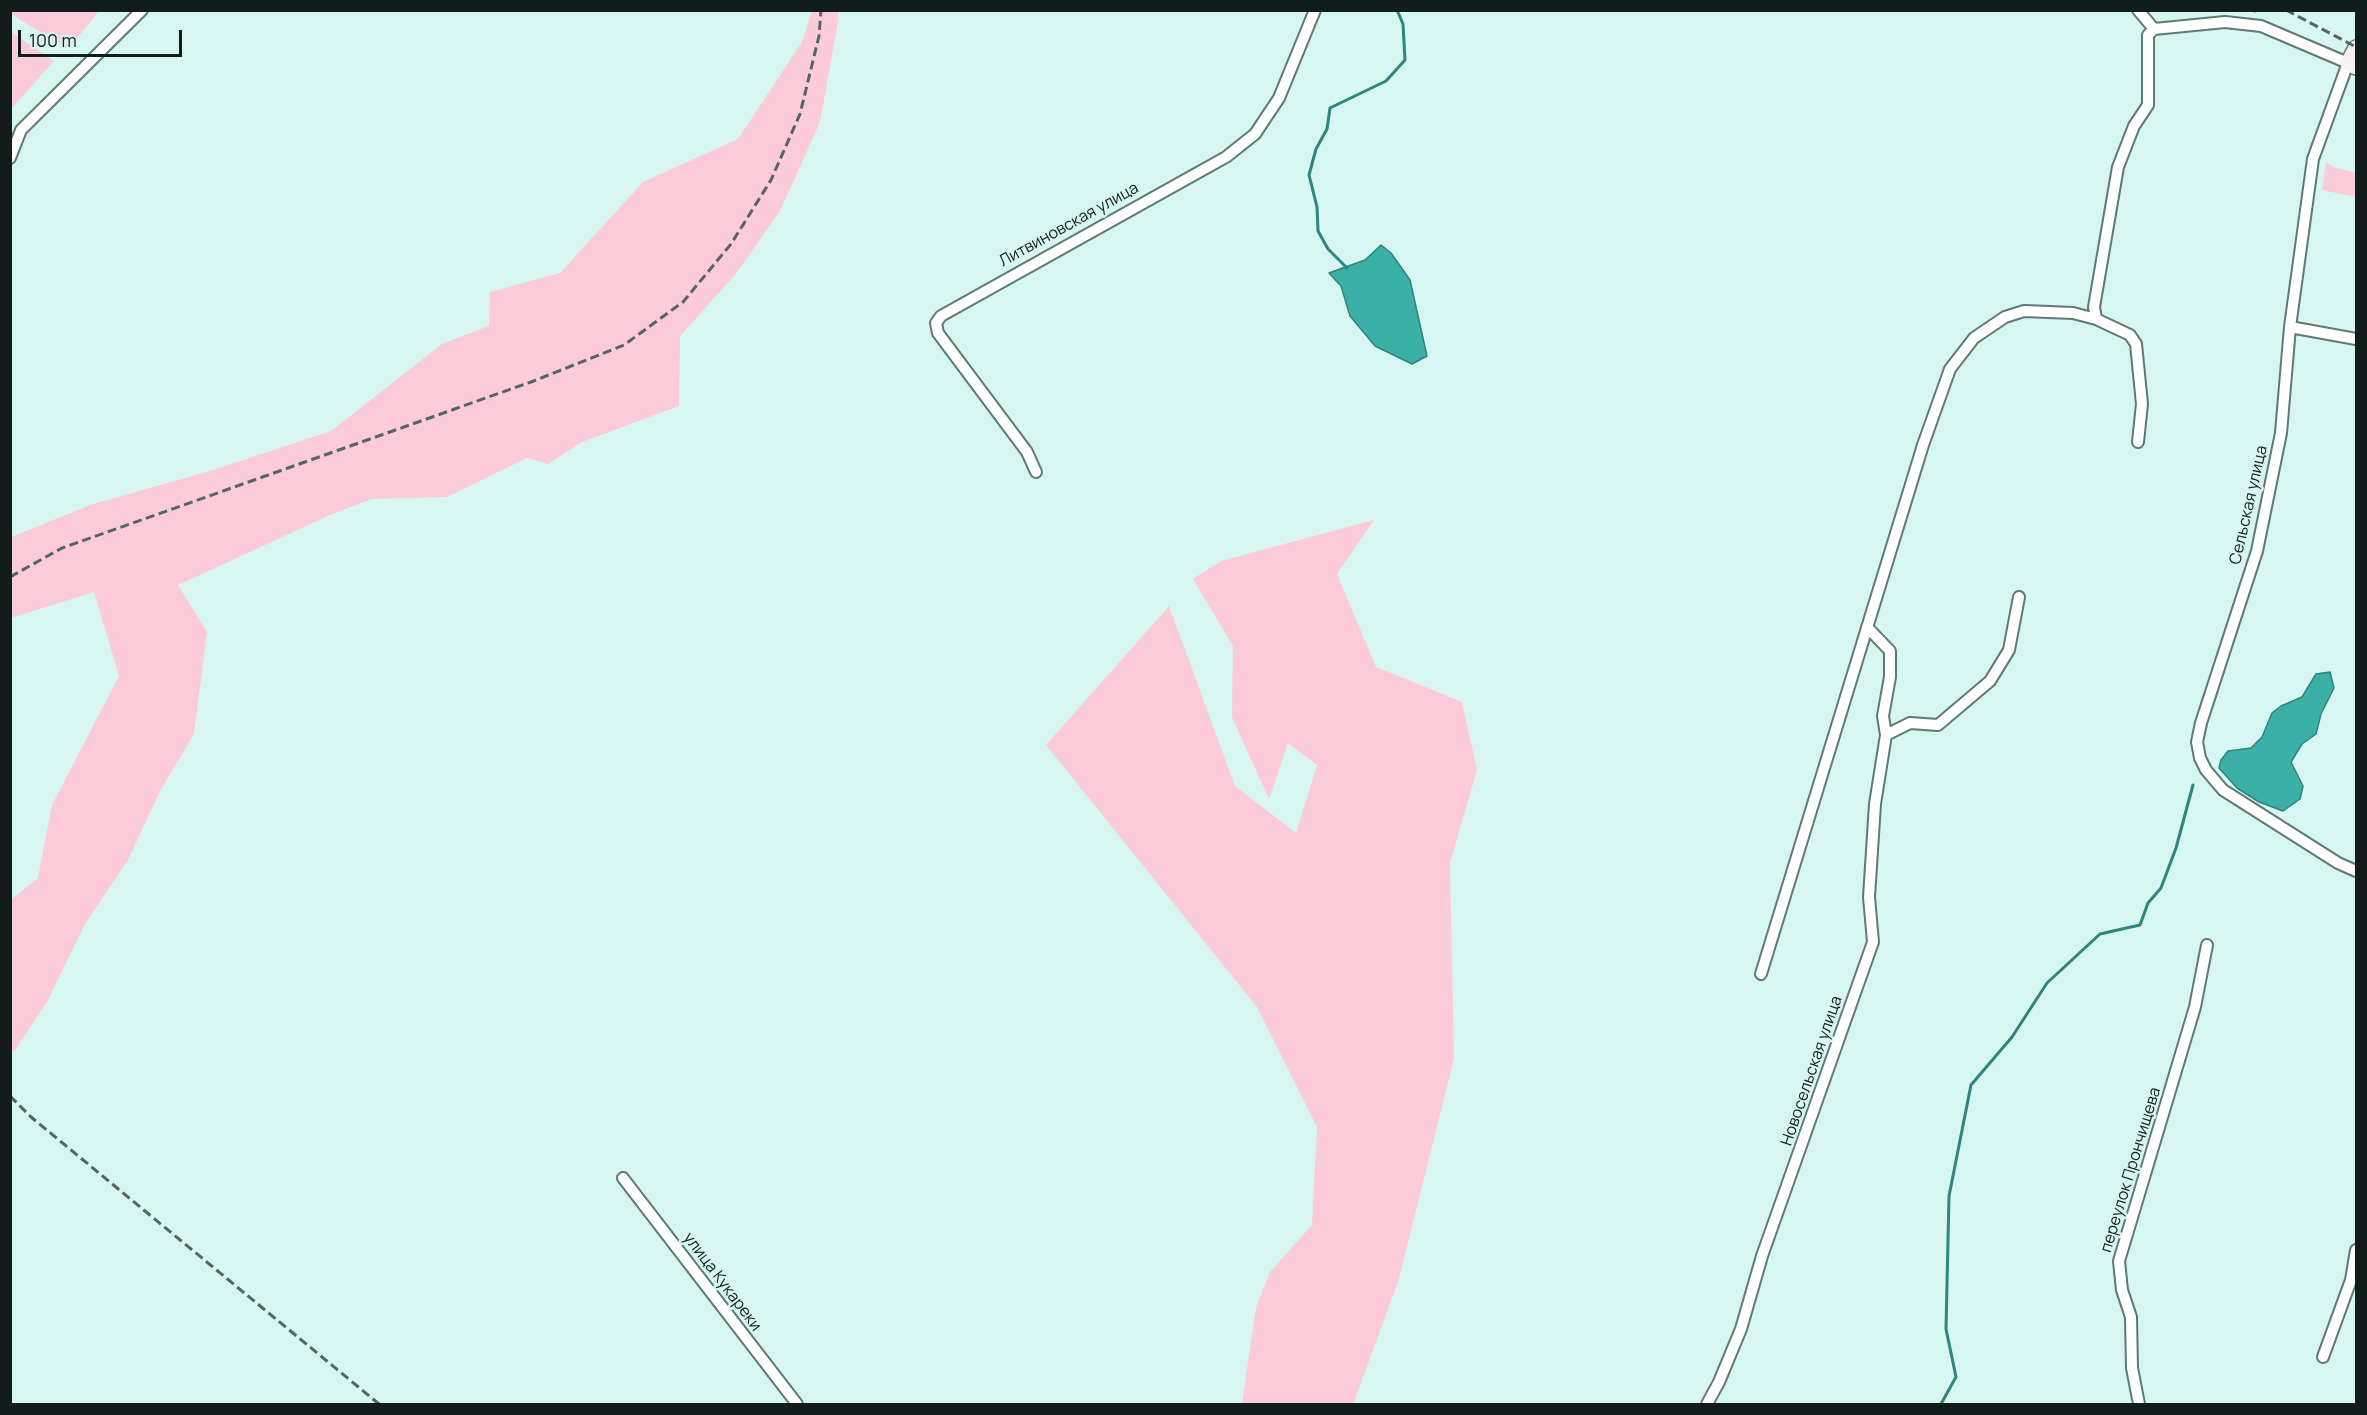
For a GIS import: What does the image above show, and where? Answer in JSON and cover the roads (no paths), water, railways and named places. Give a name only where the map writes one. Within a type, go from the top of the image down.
[{"type":"street","points":[[10,158],[21,130],[142,10]]},
{"type":"street","name":"Литвиновская улица","points":[[1036,472],[1027,452],[938,333],[936,323],[941,316],[1226,157],[1255,134],[1279,98],[1315,10]]},
{"type":"street","points":[[2138,10],[2154,29]]},
{"type":"street","points":[[2096,319],[2094,307],[2118,167],[2134,126],[2148,105],[2148,35],[2154,29],[2225,22],[2261,26],[2352,65],[2356,48]]},
{"type":"street","name":"Сельская улица","points":[[2352,65],[2313,159],[2290,327],[2281,433],[2257,551],[2201,723],[2197,742],[2200,758],[2206,770],[2223,790],[2319,851],[2356,871]]},
{"type":"street","points":[[1761,974],[1923,445],[1950,369],[1974,338],[2005,317],[2024,310],[2073,313],[2096,319],[2130,335],[2136,344],[2142,404],[2138,442]]},
{"type":"street","points":[[2290,327],[2356,339]]},
{"type":"street","points":[[1886,735],[1910,723],[1938,725],[1990,681],[2009,650],[2019,597]]},
{"type":"street","name":"Новосельская улица","points":[[1707,1404],[1719,1382],[1741,1329],[1762,1256],[1874,942],[1870,885],[1875,804],[1886,735],[1883,716],[1890,677],[1890,651],[1867,627]]},
{"type":"street","name":"переулок Прончищева","points":[[2139,1404],[2132,1368],[2131,1317],[2122,1290],[2118,1261],[2195,1007],[2207,945]]},
{"type":"street","name":"улица Кукареки","points":[[623,1178],[797,1404]]},
{"type":"street","points":[[2323,1357],[2354,1280],[2356,1251]]},
{"type":"water","points":[[1381,245],[1391,253],[1410,280],[1427,356],[1412,364],[1375,346],[1350,316],[1341,286],[1329,273],[1365,260]]},
{"type":"water","points":[[2330,672],[2334,688],[2321,714],[2316,734],[2302,744],[2291,762],[2303,786],[2300,799],[2283,811],[2259,802],[2237,788],[2219,768],[2221,760],[2228,751],[2251,748],[2262,737],[2272,713],[2281,706],[2302,697],[2316,674]]},
{"type":"waterway","points":[[1347,268],[1328,249],[1318,231],[1317,207],[1309,175],[1316,149],[1327,129],[1330,108],[1386,81],[1405,60],[1403,24],[1397,10]]},
{"type":"waterway","points":[[1941,1404],[1956,1377],[1946,1329],[1949,1196],[1971,1085],[2012,1037],[2047,983],[2100,934],[2140,925],[2148,903],[2161,888],[2176,848],[2193,785]]},
{"type":"railway","points":[[10,577],[62,548],[531,382],[624,345],[683,302],[731,244],[771,180],[800,114],[819,36],[821,10]]},
{"type":"railway","points":[[2286,10],[2356,47]]},
{"type":"railway","points":[[10,1096],[31,1117],[379,1404]]}]
